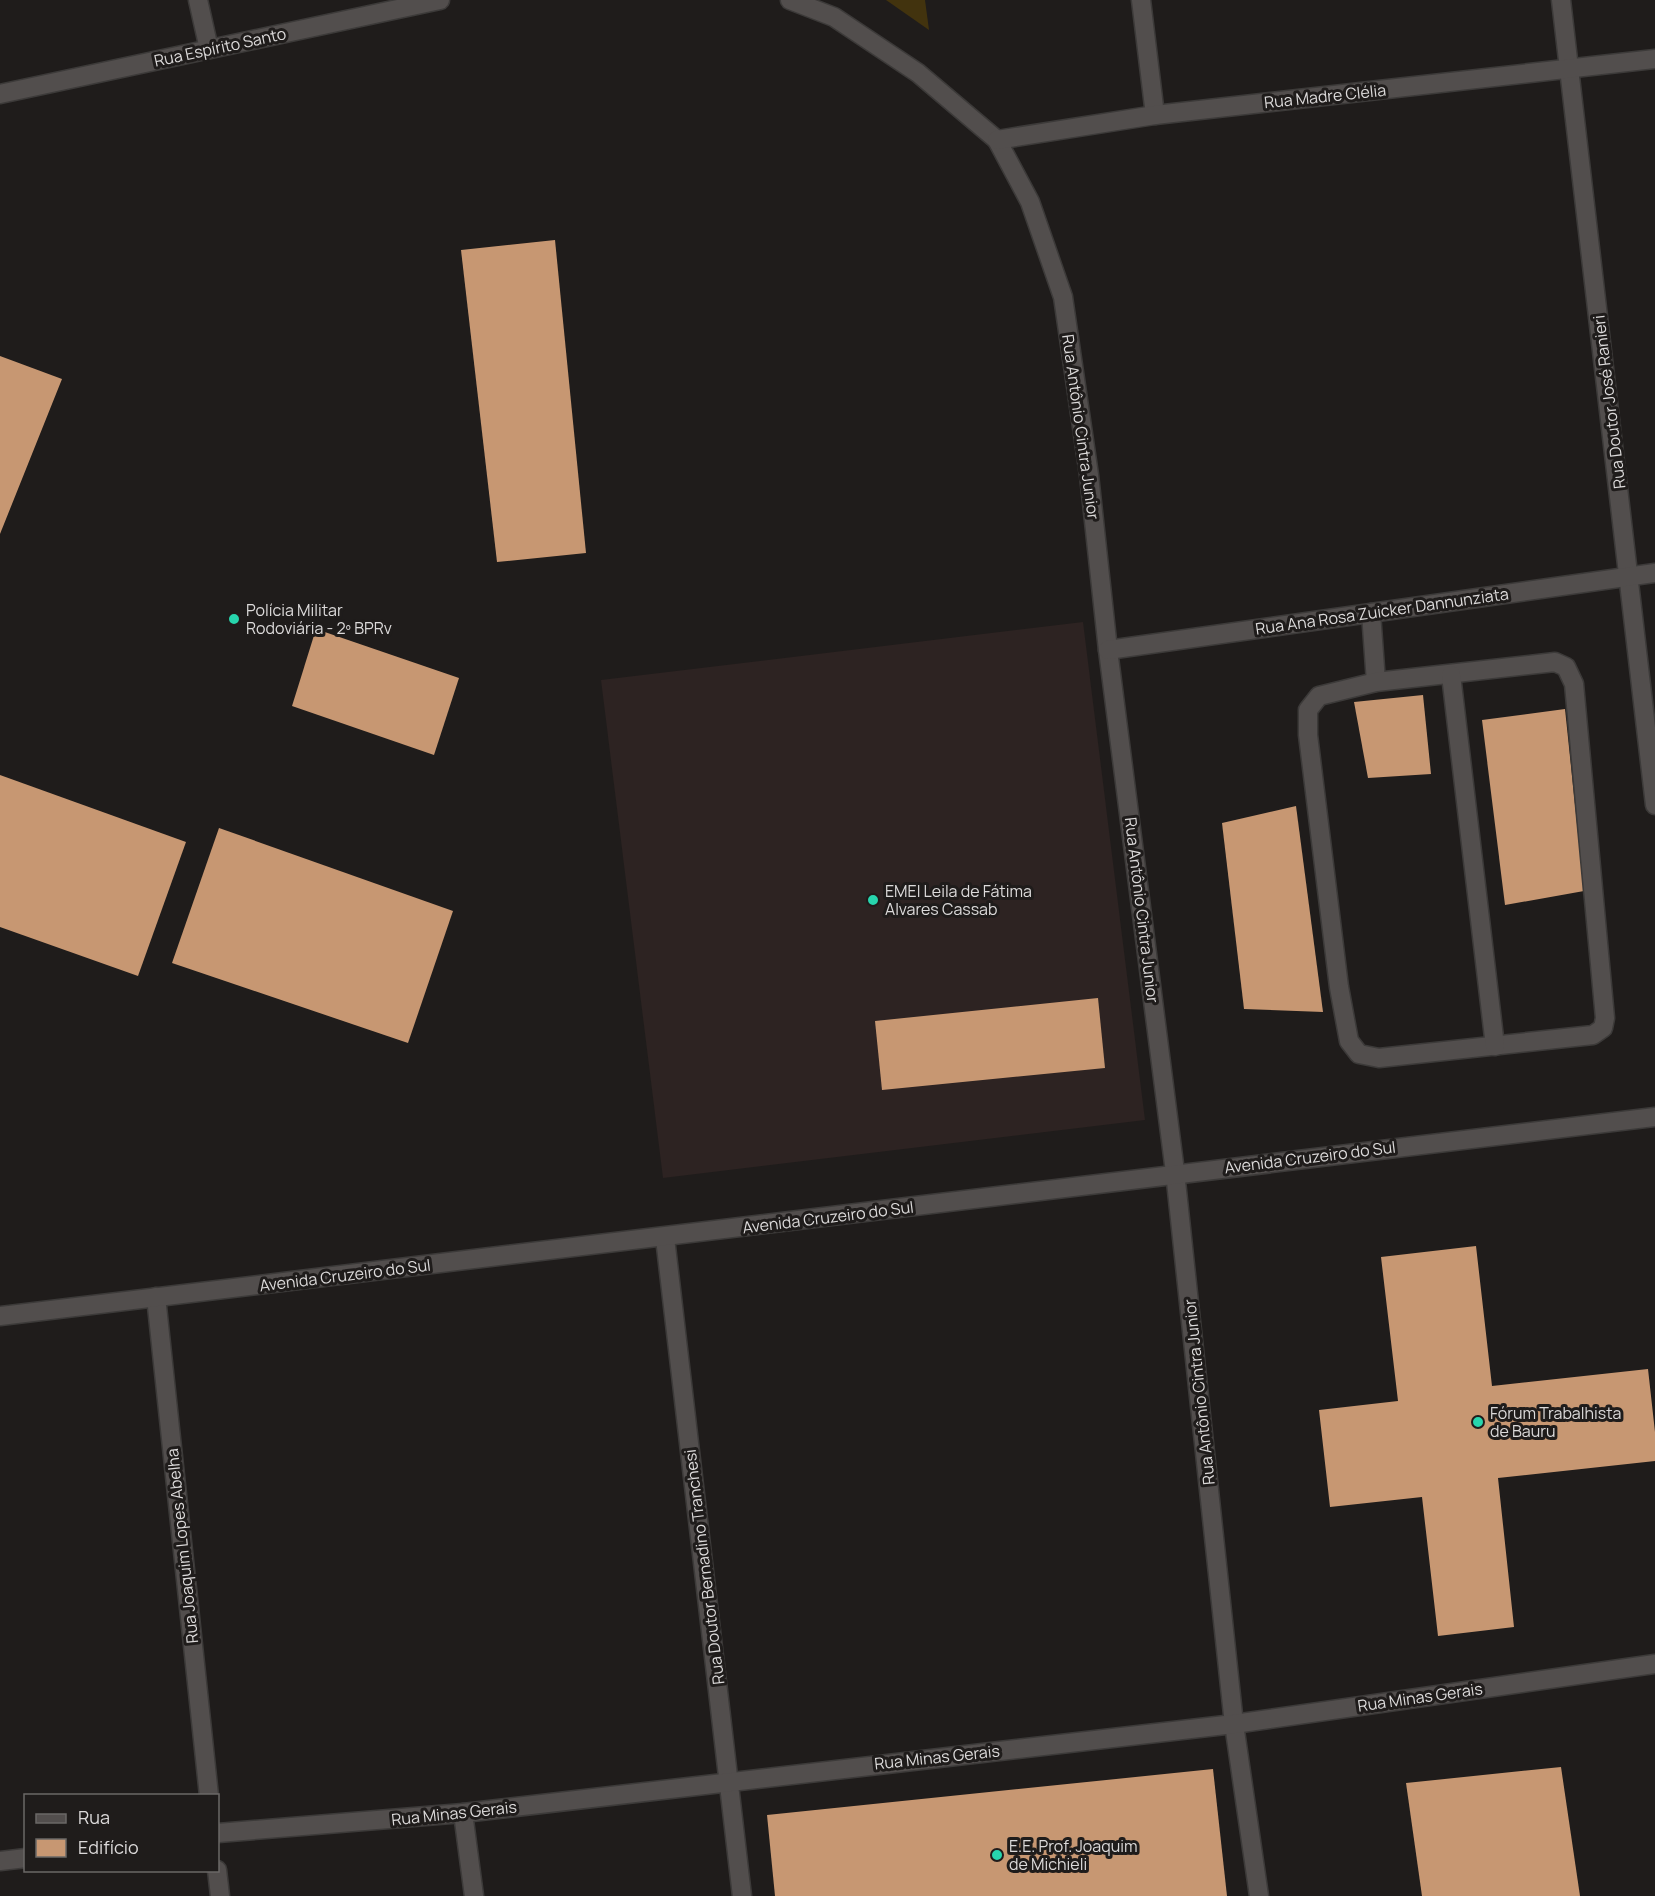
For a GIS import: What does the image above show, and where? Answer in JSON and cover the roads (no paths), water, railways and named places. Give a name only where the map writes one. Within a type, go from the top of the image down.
[{"type":"street","points":[[198,0],[209,49]]},
{"type":"street","name":"Rua Espírito Santo","points":[[0,94],[440,0]]},
{"type":"street","name":"Rua Antônio Cintra Junior","points":[[790,0],[834,17],[918,73],[997,140],[1030,202],[1063,297],[1089,475],[1108,650],[1175,1172],[1234,1724],[1259,1896]]},
{"type":"street","points":[[1141,0],[1155,115]]},
{"type":"street","name":"Rua Doutor José Ranieri","points":[[1561,0],[1655,805]]},
{"type":"street","name":"Rua Madre Clélia","points":[[997,140],[1155,115],[1655,59]]},
{"type":"street","name":"Rua Ana Rosa Zuicker Dannunziata","points":[[1108,650],[1655,573]]},
{"type":"street","points":[[1371,613],[1376,682]]},
{"type":"street","points":[[1555,662],[1566,667],[1574,684],[1605,1018],[1603,1028],[1593,1035],[1379,1058],[1359,1054],[1348,1041],[1308,735],[1308,710],[1319,696],[1376,682],[1555,662]]},
{"type":"street","points":[[1451,675],[1495,1046]]},
{"type":"street","name":"Avenida Cruzeiro do Sul","points":[[0,1316],[665,1238],[1175,1172],[1655,1117]]},
{"type":"street","name":"Rua Doutor Bernadino Tranchesi","points":[[665,1238],[742,1896]]},
{"type":"street","name":"Rua Joaquim Lopes Abelha","points":[[156,1297],[209,1794]]},
{"type":"street","name":"Rua Minas Gerais","points":[[219,1833],[463,1813],[1234,1724],[1655,1664]]},
{"type":"street","points":[[463,1813],[474,1896]]},
{"type":"street","points":[[0,1861],[24,1858]]},
{"type":"street","points":[[217,1872],[220,1896]]},
{"type":"place","name":"Polícia Militar Rodoviária - 2º BPRv","points":[[234,619]]},
{"type":"place","name":"EMEI Leila de Fátima Alvares Cassab","points":[[873,900]]},
{"type":"place","name":"Fórum Trabalhista de Bauru","points":[[1478,1422]]},
{"type":"place","name":"E.E. Prof. Joaquim de Michieli","points":[[997,1855]]}]
